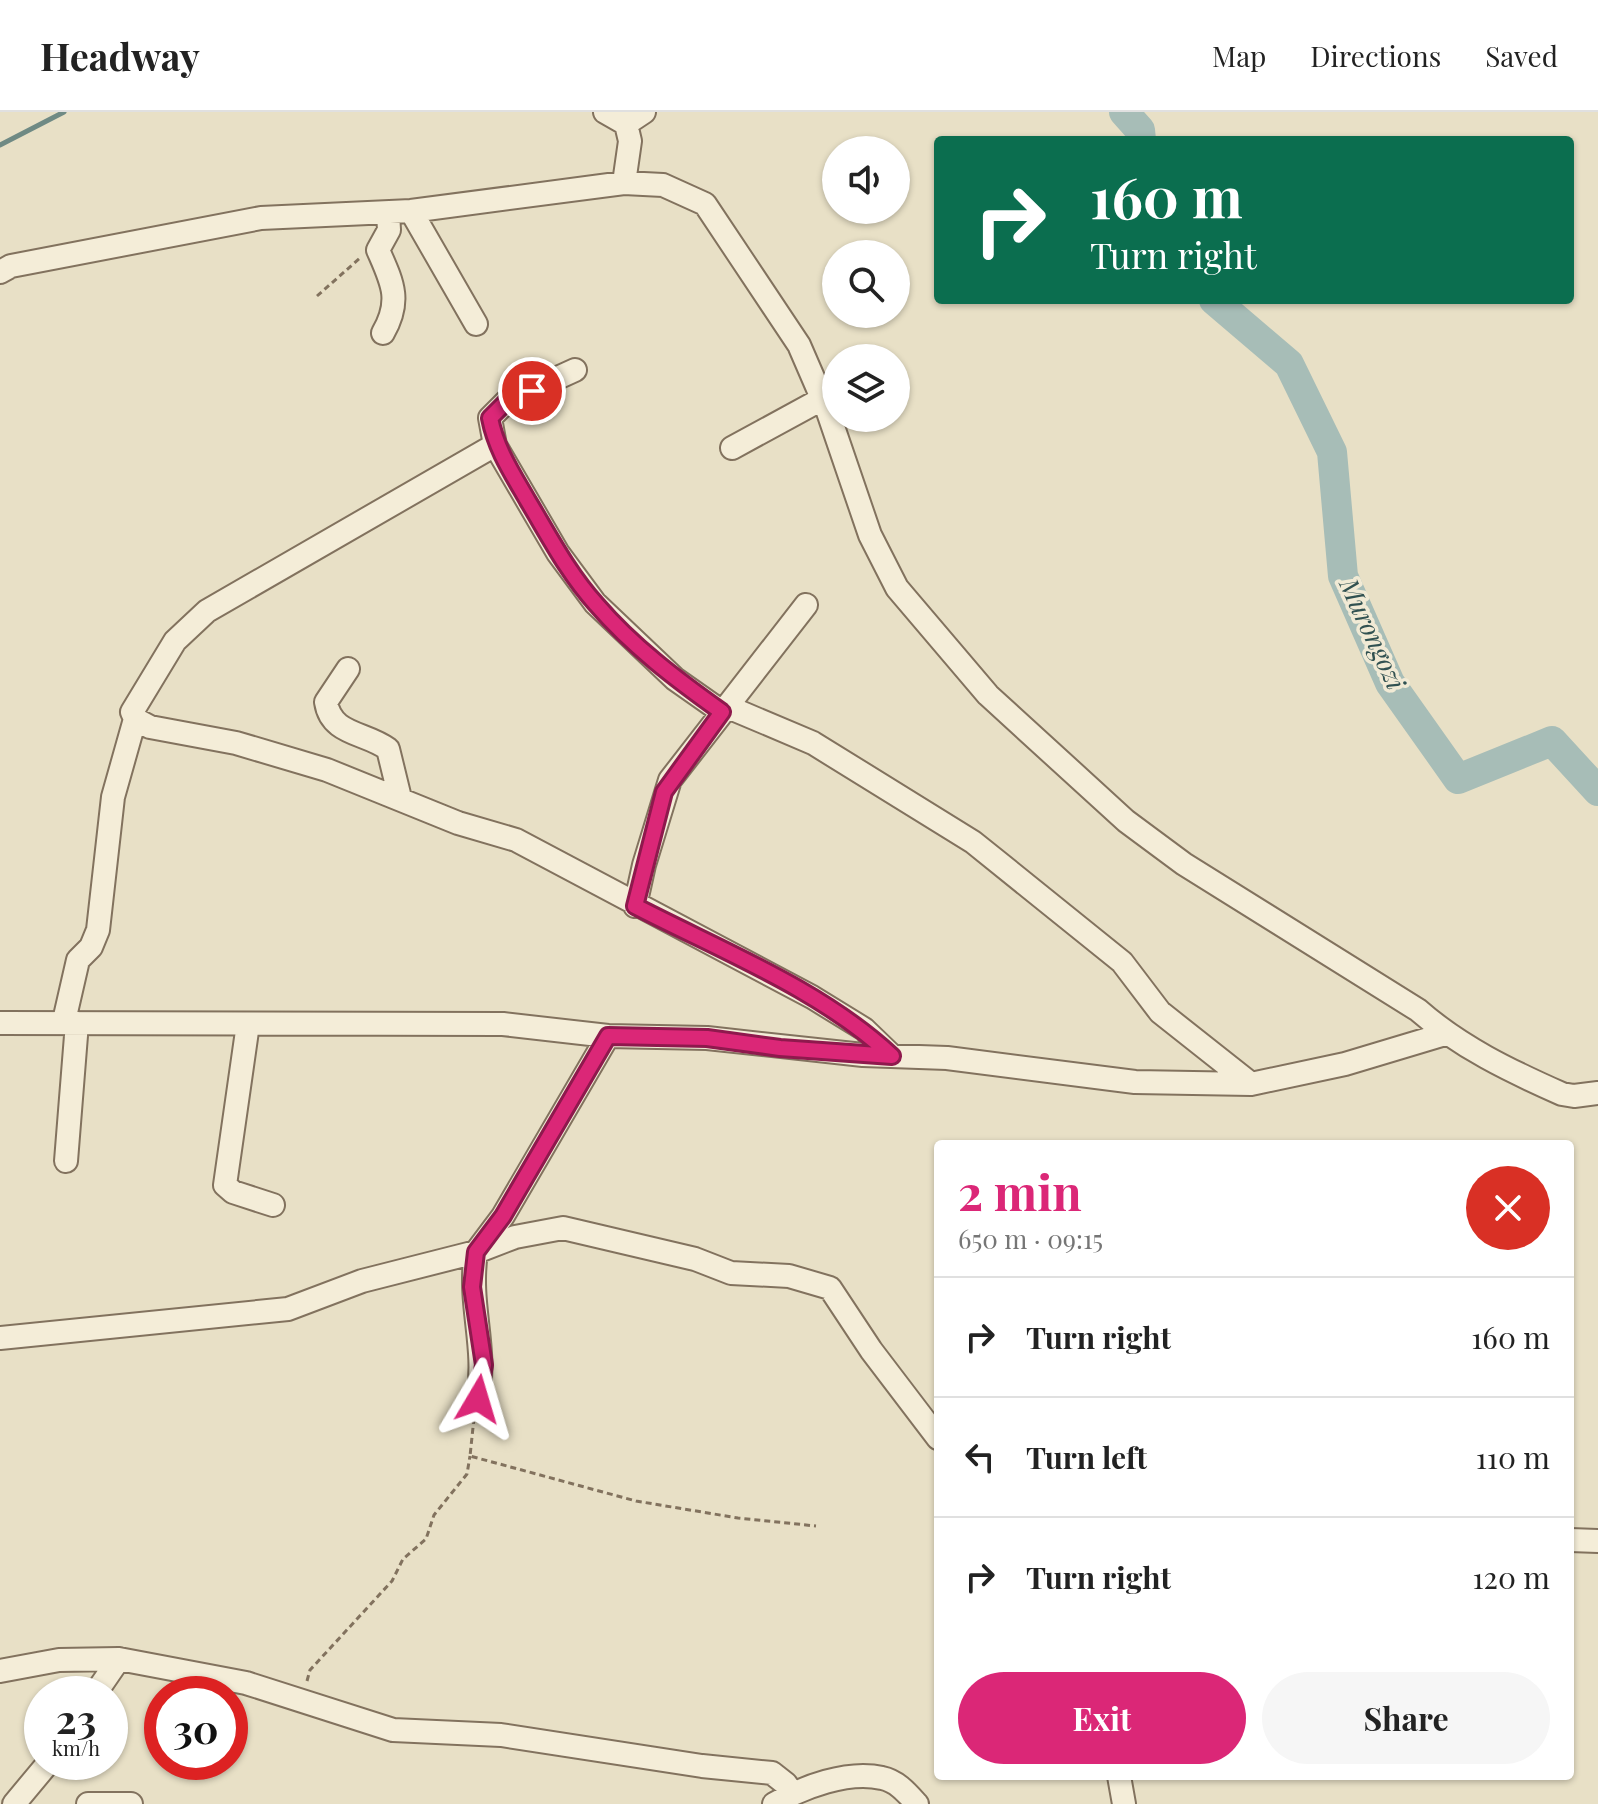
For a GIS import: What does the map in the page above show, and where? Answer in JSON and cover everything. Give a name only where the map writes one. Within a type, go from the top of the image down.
[{"type":"street","points":[[605,112],[635,118],[624,183]]},
{"type":"street","points":[[0,272],[11,266],[261,218],[400,212],[624,183],[663,185],[705,204],[799,345],[822,399],[732,448]]},
{"type":"street","points":[[383,333],[394,313],[395,299],[378,250],[400,212]]},
{"type":"street","points":[[400,212],[476,324]]},
{"type":"street","points":[[575,370],[507,401],[490,418],[495,445],[558,553],[595,603],[675,679],[725,710],[813,743],[973,842],[1122,962],[1160,1012],[1251,1084]]},
{"type":"street","points":[[834,432],[870,535],[897,588],[988,695],[1126,821],[1184,864],[1418,1010],[1445,1034],[1562,1094],[1598,1093]]},
{"type":"street","points":[[495,445],[407,498],[273,570],[198,618],[175,641],[132,712],[135,719],[150,727],[236,743],[400,798],[458,823],[516,840],[578,871],[635,906],[812,997],[864,1029],[892,1056]]},
{"type":"street","points":[[635,906],[664,792],[806,605]]},
{"type":"street","points":[[348,669],[326,702],[328,715],[337,727],[388,749],[400,798]]},
{"type":"street","points":[[66,1161],[70,1022],[78,960],[91,947],[98,930],[113,797],[135,719]]},
{"type":"street","points":[[0,1023],[503,1024],[608,1036],[707,1038],[780,1048],[947,1058],[1135,1082],[1251,1084],[1345,1064],[1445,1034]]},
{"type":"street","points":[[248,1024],[225,1185],[233,1192],[273,1205]]},
{"type":"street","points":[[478,1399],[484,1365],[472,1287],[476,1252],[503,1216],[608,1036]]},
{"type":"street","points":[[0,1338],[288,1309],[362,1281],[476,1252],[515,1237],[563,1228],[594,1234],[629,1247],[680,1255],[731,1273],[789,1276],[822,1283],[830,1288],[871,1350],[934,1433]]},
{"type":"street","points":[[1574,1540],[1598,1541]]},
{"type":"street","points":[[107,1676],[119,1659]]},
{"type":"street","points":[[0,1671],[59,1660],[119,1659],[246,1683],[301,1698],[393,1730],[501,1735],[702,1766],[772,1773],[786,1784],[783,1799],[846,1778],[884,1778],[900,1786],[917,1804]]},
{"type":"street","points":[[14,1804],[34,1780]]},
{"type":"street","points":[[1120,1780],[1124,1804]]},
{"type":"street","points":[[88,1804],[131,1804]]},
{"type":"path","points":[[317,296],[363,255],[378,250]]},
{"type":"path","points":[[301,1698],[310,1670],[392,1581],[403,1559],[426,1539],[434,1515],[467,1474],[478,1399]]},
{"type":"path","points":[[470,1456],[636,1501],[738,1518],[816,1526]]},
{"type":"waterway","points":[[0,145],[64,112]]},
{"type":"waterway","name":"Murongozi","points":[[1124,112],[1140,130],[1141,136]]},
{"type":"waterway","name":"Murongozi","points":[[1219,304],[1289,364],[1332,452],[1343,576],[1390,683],[1458,779],[1552,741],[1598,791]]},
{"type":"route","points":[[478,1399],[484,1365],[472,1287],[476,1252],[503,1216],[608,1036],[707,1038],[780,1048],[892,1056],[864,1029],[812,997],[635,906],[664,792],[722,712],[675,679],[626,635],[595,603],[558,553],[495,445],[490,418],[507,401],[532,391]]}]
